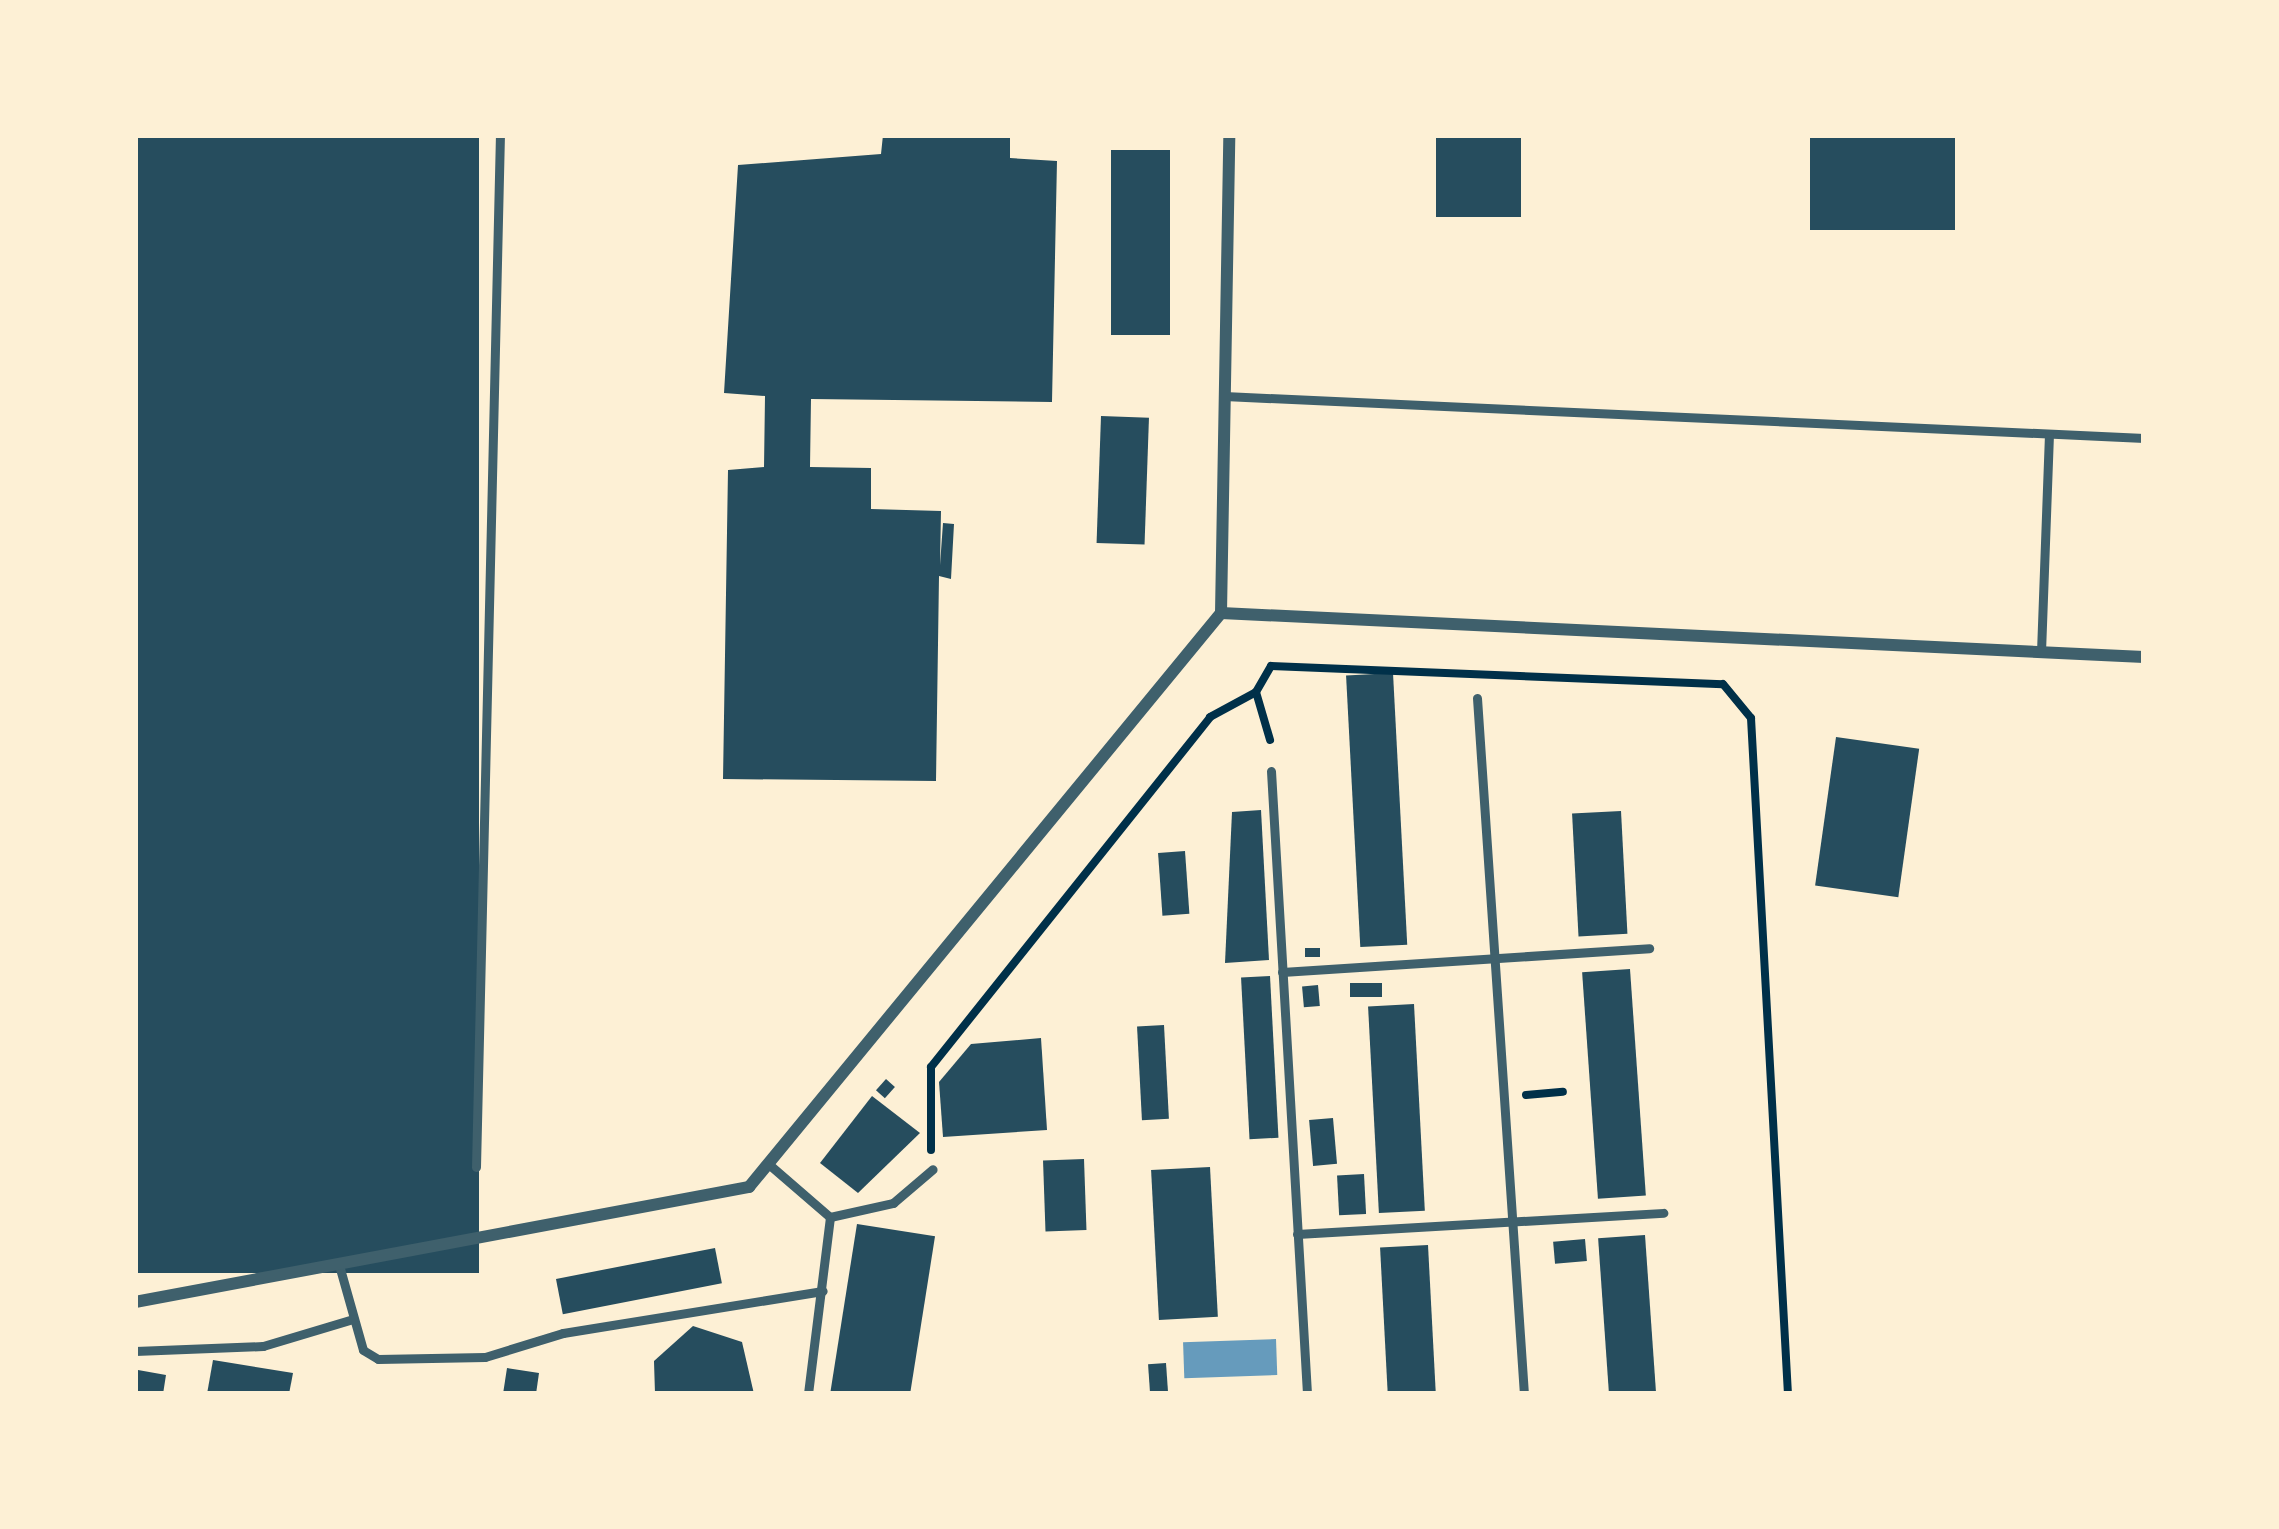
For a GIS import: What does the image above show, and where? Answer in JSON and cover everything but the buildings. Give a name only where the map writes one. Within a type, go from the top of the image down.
[{"type":"street","points":[[135,1302],[725,1196],[772,1167],[1221,613],[1229,135]]},
{"type":"street","points":[[1221,613],[2144,657]]},
{"type":"lane","points":[[476,1166],[500,135]]},
{"type":"lane","points":[[1224,396],[2144,438]]},
{"type":"lane","points":[[2041,652],[2049,434]]},
{"type":"lane","points":[[1477,698],[1524,1394]]},
{"type":"lane","points":[[1271,771],[1307,1394]]},
{"type":"lane","points":[[1282,973],[1649,949]]},
{"type":"lane","points":[[772,1167],[830,1217]]},
{"type":"lane","points":[[830,1217],[893,1203],[933,1169]]},
{"type":"lane","points":[[1298,1234],[1663,1214]]},
{"type":"lane","points":[[808,1394],[830,1217]]},
{"type":"lane","points":[[339,1265],[353,1319],[378,1359],[485,1357],[563,1333],[823,1291]]},
{"type":"lane","points":[[135,1351],[263,1346],[353,1319]]},
{"type":"path","points":[[933,1169],[931,1067],[1210,717],[1256,692],[1286,660],[1704,680],[1741,696],[1751,718],[1788,1394]]},
{"type":"path","points":[[1256,692],[1270,740]]},
{"type":"path","points":[[1507,1096],[1563,1092]]},
{"type":"water","points":[[1276,1339],[1277,1375],[1184,1378],[1183,1342]]}]
